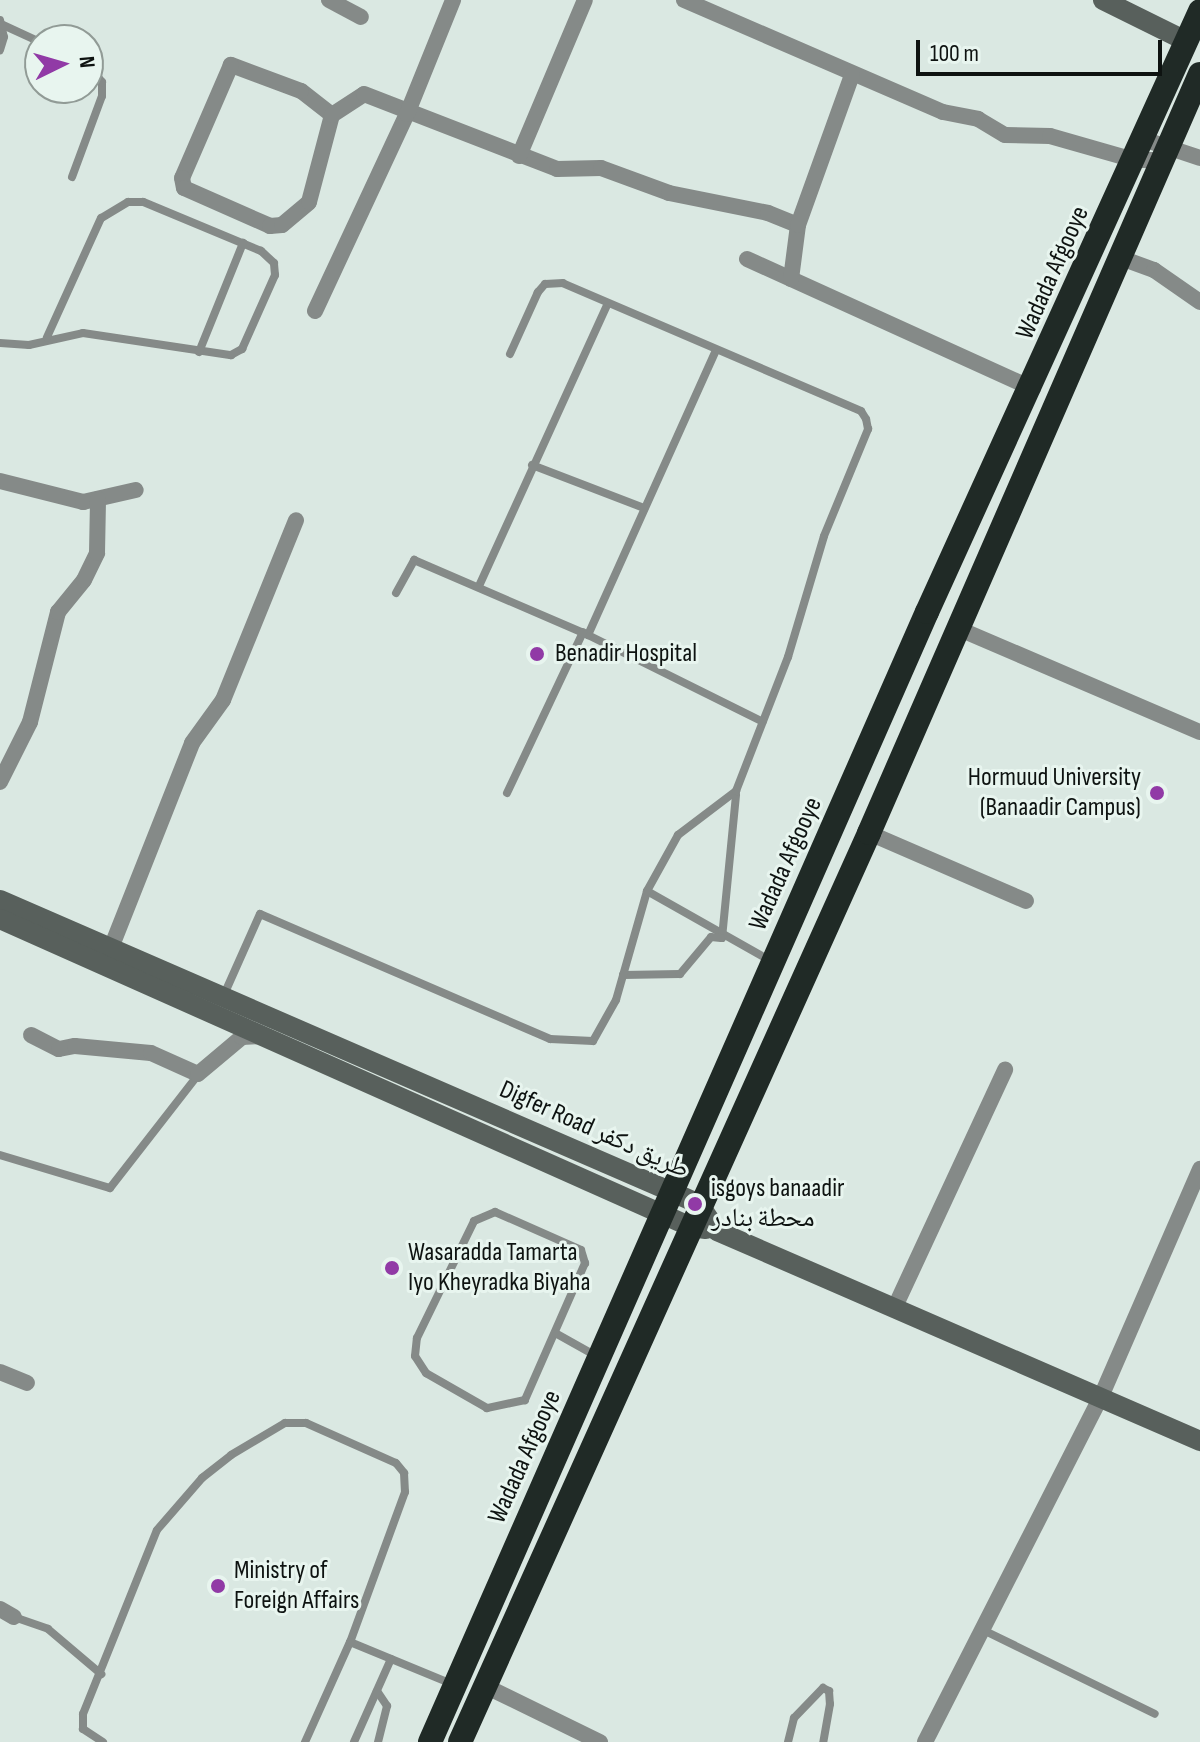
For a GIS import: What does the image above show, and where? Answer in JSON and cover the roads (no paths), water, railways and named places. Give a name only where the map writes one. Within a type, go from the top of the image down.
[{"type":"highway","name":"Wadada Afgooye","points":[[430,1742],[773,963],[1200,11]]},
{"type":"highway","points":[[460,1742],[869,833],[1200,74]]},
{"type":"street","points":[[329,0],[361,17]]},
{"type":"street","points":[[315,311],[407,114],[453,0]]},
{"type":"street","points":[[519,156],[585,0]]},
{"type":"street","points":[[684,0],[943,112],[978,119],[1005,135],[1050,136],[1200,158]]},
{"type":"street","points":[[1103,0],[1186,41]]},
{"type":"street","points":[[332,115],[301,91],[231,65],[182,178],[184,188],[270,226],[282,225],[309,202],[332,115],[364,94],[407,114],[557,169],[601,168],[669,193],[757,210],[798,225]]},
{"type":"street","points":[[791,279],[798,225],[852,75]]},
{"type":"street","points":[[1138,149],[1167,152]]},
{"type":"street","points":[[1121,258],[1154,270],[1200,302]]},
{"type":"street","points":[[747,259],[1033,389]]},
{"type":"street","points":[[0,481],[83,502],[136,490]]},
{"type":"street","points":[[0,782],[30,722],[58,612],[84,580],[97,553],[98,499]]},
{"type":"street","points":[[111,948],[192,743],[223,700],[296,520]]},
{"type":"street","points":[[957,628],[1200,732]]},
{"type":"street","points":[[869,833],[1026,901]]},
{"type":"street","name":"Digfer Road طريق دكفر","points":[[0,900],[111,948],[220,1005],[269,1036],[668,1203]]},
{"type":"street","name":"Digfer Road طريق دكفر","points":[[0,919],[220,1005],[668,1203],[717,1231],[894,1309]]},
{"type":"street","points":[[31,1035],[59,1049],[75,1046],[151,1053],[198,1074],[242,1037],[269,1036]]},
{"type":"street","points":[[1005,1070],[894,1309],[1200,1441]]},
{"type":"street","points":[[925,1742],[1100,1399],[1200,1169]]},
{"type":"street","points":[[0,1372],[27,1383]]},
{"type":"street","points":[[485,1686],[600,1742]]},
{"type":"lane","points":[[0,50],[2,23],[24,34]]},
{"type":"lane","points":[[72,177],[99,104]]},
{"type":"lane","points":[[0,343],[29,345],[47,337],[83,333],[231,355],[242,349],[275,275],[270,256],[143,202],[114,207],[92,233],[47,337]]},
{"type":"lane","points":[[199,352],[243,243]]},
{"type":"lane","points":[[510,354],[545,284],[563,283],[715,352],[861,411],[868,429],[812,571],[763,722],[736,791],[722,938]]},
{"type":"lane","points":[[479,586],[607,305]]},
{"type":"lane","points":[[507,793],[715,352]]},
{"type":"lane","points":[[532,465],[644,508]]},
{"type":"lane","points":[[396,593],[414,560],[585,633],[763,722]]},
{"type":"lane","points":[[220,1005],[260,914],[550,1039],[593,1041],[605,1026],[647,891],[678,835],[736,791]]},
{"type":"lane","points":[[647,891],[722,938],[773,963]]},
{"type":"lane","points":[[623,975],[680,974],[711,937],[722,938]]},
{"type":"lane","points":[[0,1155],[110,1188],[198,1074]]},
{"type":"lane","points":[[495,1212],[581,1250],[585,1263],[557,1334],[525,1400],[512,1406],[487,1408],[426,1373],[415,1356],[417,1338],[474,1221],[495,1212]]},
{"type":"lane","points":[[557,1334],[599,1358]]},
{"type":"lane","points":[[103,1742],[83,1729],[83,1714],[157,1530],[202,1478],[285,1423],[324,1427],[396,1463],[404,1473],[405,1492],[350,1642],[305,1742]]},
{"type":"lane","points":[[7,1613],[48,1629],[101,1674]]},
{"type":"lane","points":[[983,1630],[1155,1714]]},
{"type":"lane","points":[[350,1642],[454,1685]]},
{"type":"lane","points":[[354,1742],[391,1659]]},
{"type":"lane","points":[[788,1742],[794,1718],[823,1688],[829,1691],[830,1704],[823,1742]]},
{"type":"lane","points":[[377,1691],[387,1706],[378,1742]]},
{"type":"place","name":"Benadir Hospital","points":[[537,654]]},
{"type":"place","name":"Hormuud University (Banaadir Campus)","points":[[1157,793]]},
{"type":"place","name":"isgoys banaadir محطة بنادر","points":[[695,1204]]},
{"type":"place","name":"Wasaradda Tamarta Iyo Kheyradka Biyaha","points":[[392,1268]]},
{"type":"place","name":"Ministry of Foreign Affairs","points":[[218,1586]]}]
